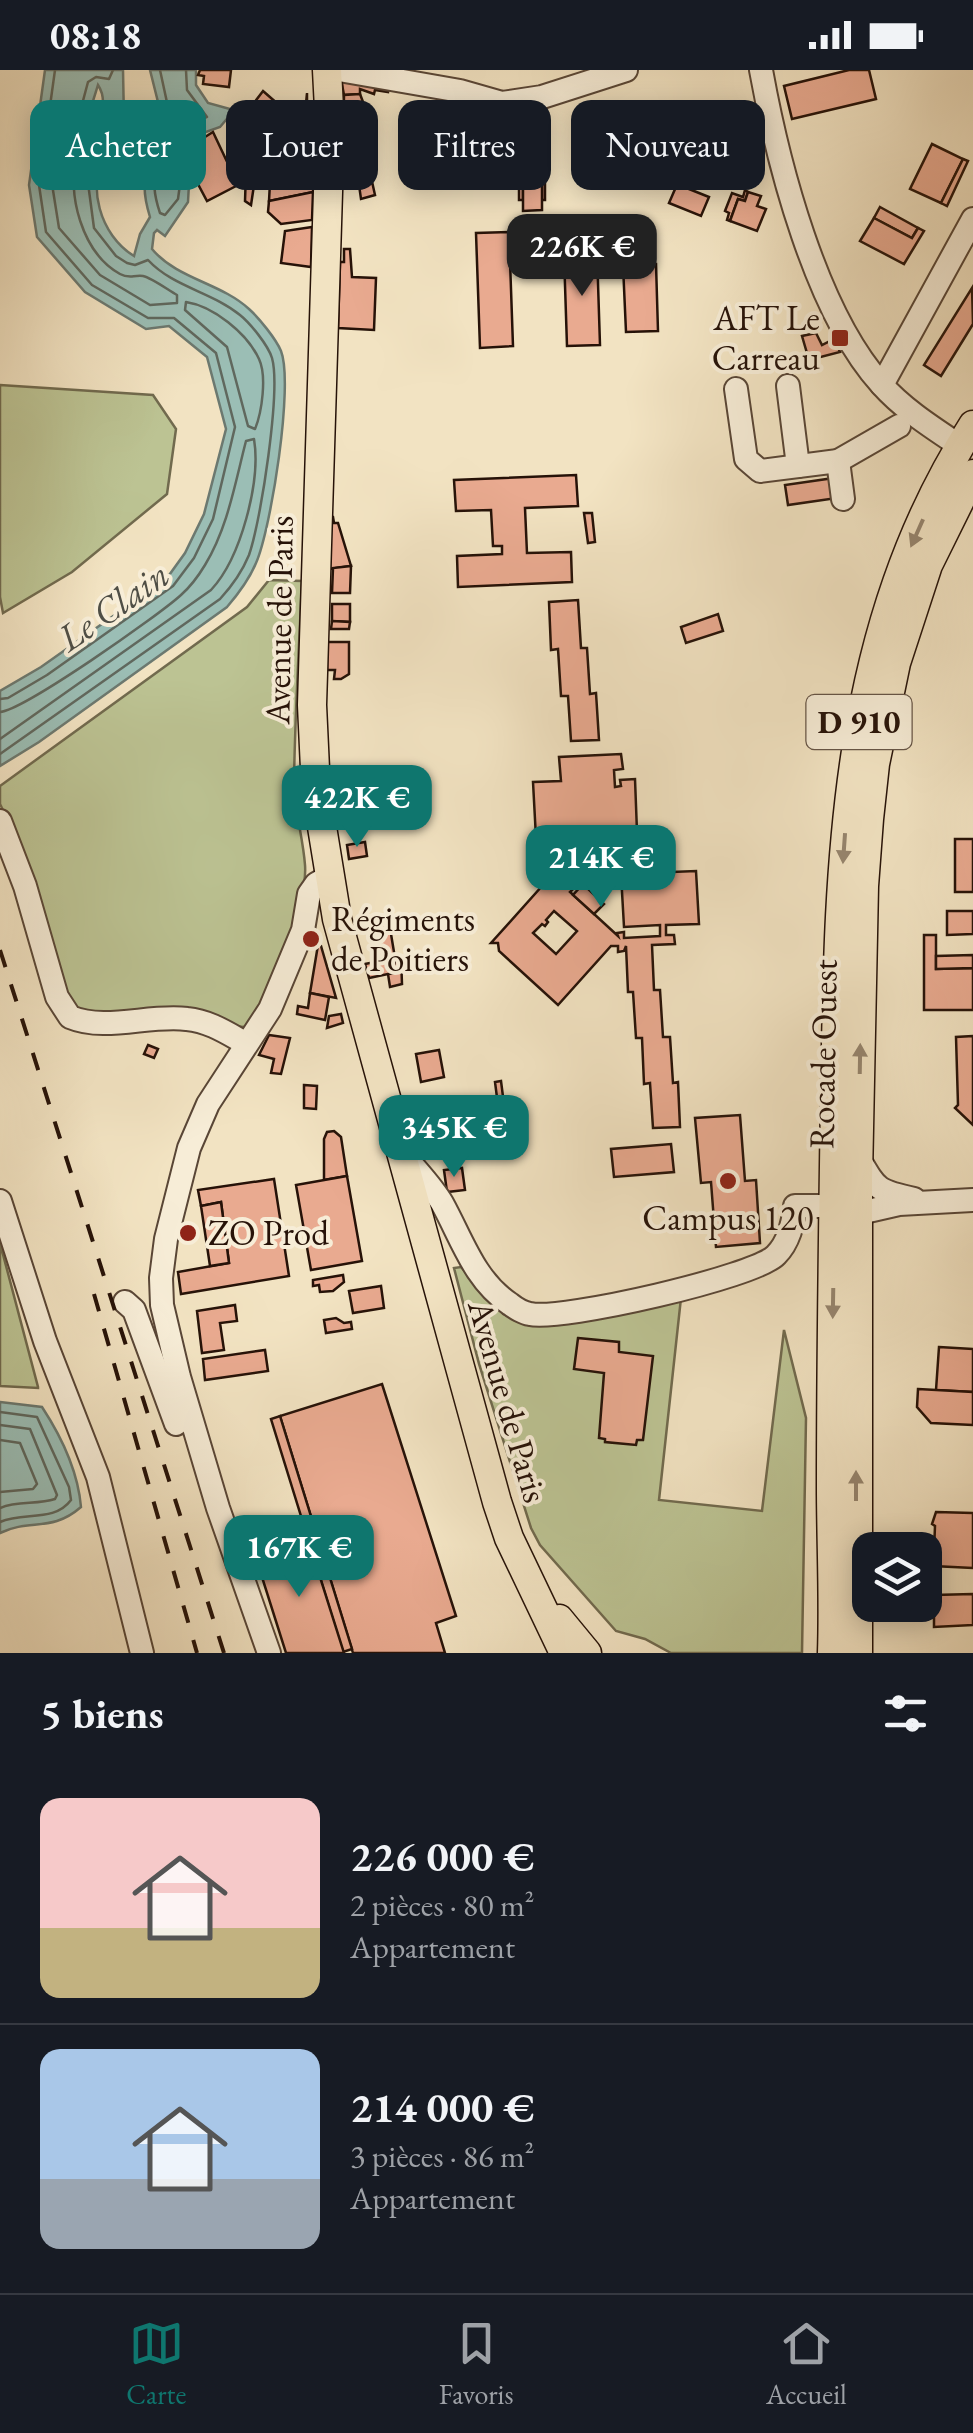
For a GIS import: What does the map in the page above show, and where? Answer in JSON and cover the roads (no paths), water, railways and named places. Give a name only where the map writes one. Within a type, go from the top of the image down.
[{"type":"main road","name":"Avenue de Paris","points":[[327,70],[330,128],[312,705],[316,790],[328,877],[398,1148],[497,1502],[521,1564],[564,1653]]},
{"type":"main road","name":"D 910","points":[[850,1206],[840,896],[852,762],[890,604],[928,508],[969,438]]},
{"type":"main road","name":"Rocade Ouest","points":[[832,1653],[850,1206],[858,1157],[864,886],[875,764],[896,662],[912,611],[928,565],[969,480]]},
{"type":"main road","name":"Rocade Ouest","points":[[850,1206],[858,1249],[858,1653]]},
{"type":"main road","name":"Avenue de Paris","points":[[521,1564],[587,1653]]},
{"type":"street","points":[[339,70],[460,91],[502,103],[542,97],[626,70]]},
{"type":"street","points":[[760,70],[806,240],[851,342],[882,385],[969,438],[969,480]]},
{"type":"street","points":[[882,385],[973,218]]},
{"type":"street","points":[[788,386],[798,466]]},
{"type":"street","points":[[736,389],[746,459],[760,471],[838,461],[899,426]]},
{"type":"street","points":[[838,461],[843,499]]},
{"type":"street","points":[[0,821],[25,886],[57,997],[70,1017],[89,1022],[188,1019],[210,1024],[245,1044]]},
{"type":"street","points":[[179,1423],[161,1278],[166,1239],[189,1148],[208,1104],[270,1008],[303,930],[310,894],[316,884],[328,877]]},
{"type":"street","points":[[398,1148],[440,1201],[481,1276],[512,1306],[530,1314],[644,1298],[766,1262],[786,1240],[795,1206],[973,1200]]},
{"type":"street","points":[[858,1157],[889,1202]]},
{"type":"street","points":[[0,1201],[45,1342],[98,1477],[142,1653]]},
{"type":"street","points":[[858,1249],[889,1202]]},
{"type":"street","points":[[124,1302],[134,1310],[218,1508],[269,1653]]},
{"type":"water","name":"Le Clain","points":[[45,70],[123,70],[124,100],[103,100],[98,85],[93,100],[41,100]]},
{"type":"water","name":"Le Clain","points":[[150,70],[196,70],[196,85],[206,100],[158,100]]},
{"type":"water","name":"Le Clain","points":[[206,100],[226,108],[226,120],[206,132]]},
{"type":"water","name":"Le Clain","points":[[30,178],[30,190],[97,190],[100,209],[112,236],[134,256],[150,217],[145,190],[189,190],[188,202],[165,236],[157,230],[154,233],[152,249],[174,267],[238,300],[271,335],[281,351],[284,368],[283,424],[262,545],[250,575],[227,607],[0,766],[0,691],[41,667],[167,578],[185,553],[204,514],[226,429],[207,357],[169,326],[146,329],[85,292],[37,237],[29,185]]},
{"type":"water","points":[[0,1402],[42,1407],[49,1418],[67,1455],[79,1494],[81,1507],[70,1515],[0,1533]]},
{"type":"railway","points":[[0,950],[224,1653]]},
{"type":"railway","points":[[94,1294],[197,1653]]},
{"type":"place","name":"AFT Le Carreau","points":[[840,338]]},
{"type":"place","name":"Régiments de Poitiers","points":[[311,939]]},
{"type":"place","name":"Campus 120","points":[[728,1181]]},
{"type":"place","name":"ZO Prod","points":[[188,1233]]}]
